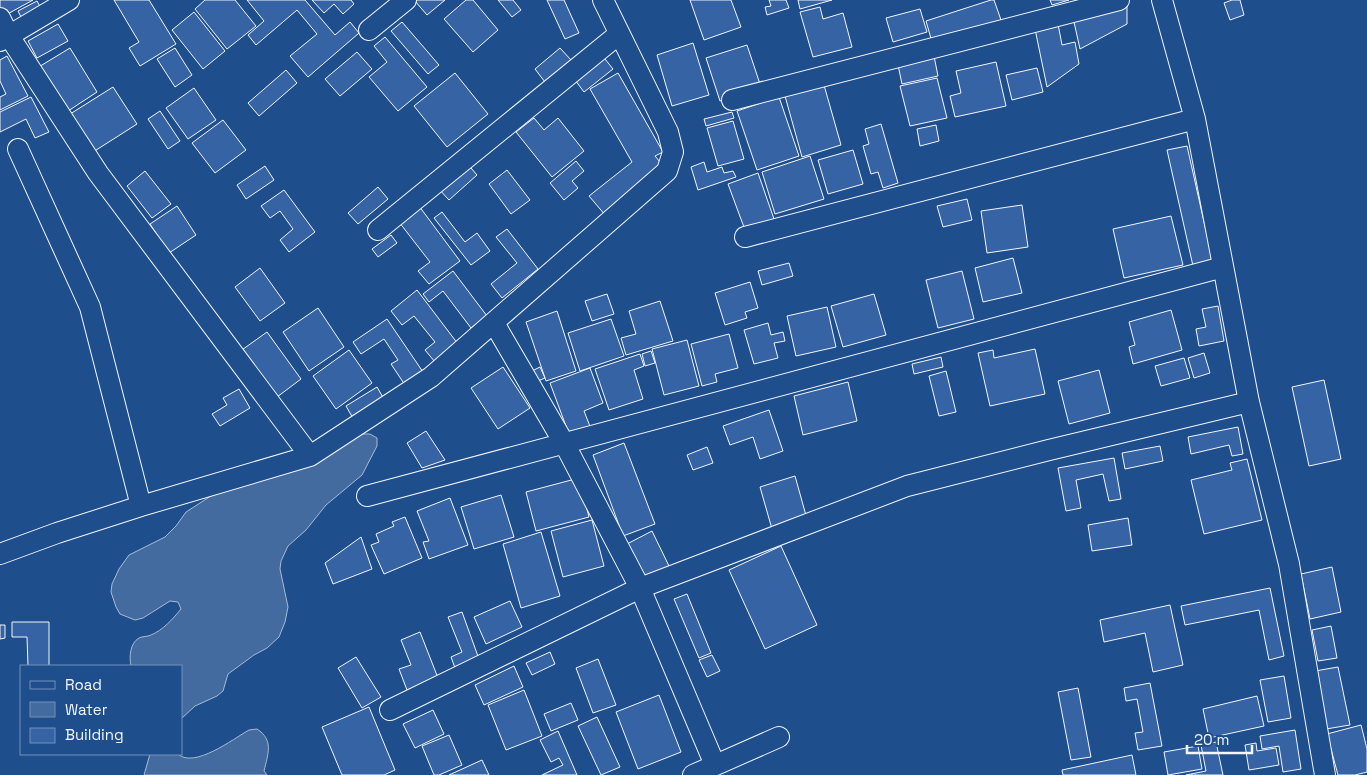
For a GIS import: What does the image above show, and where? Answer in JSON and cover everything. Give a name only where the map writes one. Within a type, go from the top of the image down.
[{"type":"street","points":[[69,0],[3,32],[98,173],[310,456]]},
{"type":"street","points":[[370,30],[406,0]]},
{"type":"street","points":[[0,554],[140,506],[310,456],[431,377],[667,170],[673,152],[668,132],[603,0]]},
{"type":"street","points":[[732,100],[1119,0]]},
{"type":"street","points":[[1162,0],[1195,120],[1249,402],[1290,564],[1325,775]]},
{"type":"street","points":[[378,230],[619,34]]},
{"type":"street","points":[[744,237],[1195,120]]},
{"type":"street","points":[[18,149],[90,307],[140,506]]},
{"type":"street","points":[[367,496],[1223,267]]},
{"type":"street","points":[[494,323],[564,443],[640,588],[715,766]]},
{"type":"street","points":[[390,710],[640,588],[907,486],[1249,402]]},
{"type":"street","points":[[693,775],[779,737]]},
{"type":"water","points":[[362,434],[370,434],[377,438],[377,446],[362,475],[326,505],[306,530],[288,546],[281,561],[280,569],[288,607],[279,637],[267,648],[228,674],[223,691],[217,696],[195,706],[182,718],[182,665],[131,665],[130,659],[131,650],[136,640],[140,637],[151,635],[171,621],[181,609],[178,602],[170,601],[143,618],[135,620],[120,614],[111,592],[112,584],[119,569],[129,555],[165,537],[186,512],[214,494]]},
{"type":"water","points":[[257,729],[266,738],[268,743],[264,771],[267,775],[144,775],[150,755],[180,755],[185,758],[194,758],[224,746],[249,730]]},
{"type":"building","points":[[0,0],[33,0],[2,17],[0,13]]},
{"type":"building","points":[[114,0],[149,0],[176,44],[140,66],[129,48],[139,42]]},
{"type":"building","points":[[205,0],[235,0],[256,26],[227,49],[195,9]]},
{"type":"building","points":[[247,0],[305,0],[335,35],[350,22],[359,33],[308,77],[290,56],[317,34],[297,10],[256,45],[248,35],[264,21]]},
{"type":"building","points":[[312,0],[351,0],[354,4],[343,14],[334,4],[324,13]]},
{"type":"building","points":[[416,0],[445,0],[427,15]]},
{"type":"building","points":[[466,0],[473,0],[498,30],[473,52],[444,19]]},
{"type":"building","points":[[498,0],[513,0],[521,10],[512,17]]},
{"type":"building","points":[[547,0],[564,0],[579,33],[565,39]]},
{"type":"building","points":[[690,0],[731,0],[741,27],[704,40]]},
{"type":"building","points":[[769,0],[786,0],[789,8],[767,15],[765,7],[771,6]]},
{"type":"building","points":[[798,0],[832,0],[800,9]]},
{"type":"building","points":[[994,0],[1001,20],[932,42],[926,21]]},
{"type":"building","points":[[1050,0],[1069,0],[1052,5]]},
{"type":"building","points":[[1240,0],[1244,15],[1230,20],[1224,3]]},
{"type":"building","points":[[37,1],[43,12],[24,23],[18,11]]},
{"type":"building","points":[[1127,5],[1127,24],[1080,49],[1074,22]]},
{"type":"building","points":[[820,7],[823,19],[843,13],[852,47],[813,57],[800,12]]},
{"type":"building","points":[[920,9],[927,32],[893,42],[886,18]]},
{"type":"building","points":[[194,12],[225,51],[203,69],[172,30]]},
{"type":"building","points":[[402,22],[439,65],[428,74],[391,31]]},
{"type":"building","points":[[58,24],[68,41],[37,58],[28,41]]},
{"type":"building","points":[[1058,24],[1062,45],[1075,42],[1079,64],[1047,87],[1035,29]]},
{"type":"building","points":[[385,37],[427,87],[398,111],[369,77],[387,62],[374,46]]},
{"type":"building","points":[[693,43],[709,95],[672,106],[657,55]]},
{"type":"building","points":[[747,45],[761,87],[720,101],[706,58]]},
{"type":"building","points":[[70,48],[97,92],[65,113],[37,68]]},
{"type":"building","points":[[175,48],[192,75],[175,87],[157,59]]},
{"type":"building","points":[[560,48],[571,60],[545,82],[535,69]]},
{"type":"building","points":[[357,52],[372,69],[340,96],[325,79]]},
{"type":"building","points":[[601,54],[613,69],[584,92],[572,76]]},
{"type":"building","points":[[7,56],[28,96],[0,110],[0,97],[6,94],[0,81],[0,60]]},
{"type":"building","points":[[934,56],[938,76],[902,84],[898,65]]},
{"type":"building","points":[[996,62],[1006,106],[955,117],[950,96],[961,93],[956,71]]},
{"type":"building","points":[[1037,68],[1043,92],[1012,100],[1006,75]]},
{"type":"building","points":[[286,70],[297,83],[259,116],[248,103]]},
{"type":"building","points":[[455,73],[488,114],[447,147],[414,106]]},
{"type":"building","points":[[618,73],[663,152],[655,156],[665,168],[606,216],[589,196],[632,162],[590,89]]},
{"type":"building","points":[[937,78],[947,118],[910,126],[900,86]]},
{"type":"building","points":[[824,85],[841,145],[802,157],[785,96]]},
{"type":"building","points":[[113,87],[137,124],[90,154],[67,116]]},
{"type":"building","points":[[194,88],[216,120],[188,139],[166,108]]},
{"type":"building","points":[[31,97],[49,132],[35,138],[26,119],[0,132],[0,112]]},
{"type":"building","points":[[779,97],[799,156],[757,170],[737,111]]},
{"type":"building","points":[[160,111],[180,141],[168,149],[148,119]]},
{"type":"building","points":[[732,112],[734,118],[706,126],[704,119]]},
{"type":"building","points":[[534,118],[544,130],[558,118],[584,151],[552,177],[516,132]]},
{"type":"building","points":[[223,120],[246,150],[215,173],[192,143]]},
{"type":"building","points":[[733,121],[744,159],[718,166],[707,128]]},
{"type":"building","points":[[881,124],[898,183],[883,188],[878,172],[871,174],[863,146],[869,144],[865,129]]},
{"type":"building","points":[[936,125],[939,141],[920,146],[917,129]]},
{"type":"building","points":[[1187,146],[1213,262],[1193,266],[1167,150]]},
{"type":"building","points":[[853,150],[863,184],[828,194],[818,160]]},
{"type":"building","points":[[810,156],[824,199],[775,214],[762,172]]},
{"type":"building","points":[[465,161],[477,175],[449,200],[436,186]]},
{"type":"building","points":[[576,161],[584,171],[572,181],[578,188],[564,200],[550,183]]},
{"type":"building","points":[[704,162],[707,172],[722,167],[724,173],[733,171],[736,177],[698,190],[691,167]]},
{"type":"building","points":[[265,166],[274,180],[246,199],[237,185]]},
{"type":"building","points":[[507,170],[530,200],[511,214],[489,184]]},
{"type":"building","points":[[145,171],[171,204],[152,218],[127,186]]},
{"type":"building","points":[[758,173],[774,219],[745,230],[728,184]]},
{"type":"building","points":[[378,187],[388,199],[358,224],[348,213]]},
{"type":"building","points":[[284,190],[315,232],[289,252],[280,240],[293,229],[280,211],[270,218],[261,206]]},
{"type":"building","points":[[967,199],[972,220],[943,227],[937,206]]},
{"type":"building","points":[[1022,205],[1028,247],[987,253],[981,211]]},
{"type":"building","points":[[177,206],[196,235],[169,253],[150,224]]},
{"type":"building","points":[[419,206],[460,261],[429,284],[418,271],[430,262],[399,222]]},
{"type":"building","points":[[442,212],[465,242],[477,233],[490,251],[471,265],[434,218]]},
{"type":"building","points":[[1171,216],[1183,265],[1124,278],[1113,229]]},
{"type":"building","points":[[507,229],[538,269],[502,298],[491,284],[517,263],[496,237]]},
{"type":"building","points":[[391,235],[397,243],[378,257],[372,249]]},
{"type":"building","points":[[1013,258],[1022,293],[983,302],[975,268]]},
{"type":"building","points":[[789,263],[793,276],[762,285],[758,271]]},
{"type":"building","points":[[260,268],[285,303],[260,321],[235,287]]},
{"type":"building","points":[[453,271],[487,316],[471,328],[443,291],[429,302],[423,294]]},
{"type":"building","points":[[962,271],[974,319],[938,328],[926,280]]},
{"type":"building","points":[[750,282],[758,308],[745,312],[747,318],[725,325],[715,293]]},
{"type":"building","points":[[417,290],[458,344],[435,362],[425,350],[435,342],[414,316],[402,325],[391,311]]},
{"type":"building","points":[[607,294],[614,314],[592,321],[585,301]]},
{"type":"building","points":[[874,294],[886,335],[843,347],[831,306]]},
{"type":"building","points":[[660,301],[673,341],[626,355],[621,338],[636,334],[629,311]]},
{"type":"building","points":[[1218,306],[1224,341],[1199,346],[1196,329],[1206,327],[1202,309]]},
{"type":"building","points":[[827,307],[836,347],[796,356],[787,316]]},
{"type":"building","points":[[318,308],[344,347],[309,371],[283,332]]},
{"type":"building","points":[[1171,310],[1182,350],[1133,364],[1129,347],[1135,345],[1129,322]]},
{"type":"building","points":[[557,311],[576,371],[546,381],[526,322]]},
{"type":"building","points":[[387,319],[423,372],[405,385],[391,364],[398,360],[384,339],[361,354],[353,342]]},
{"type":"building","points":[[611,319],[624,356],[580,371],[568,333]]},
{"type":"building","points":[[768,323],[771,335],[783,332],[785,341],[774,343],[778,358],[754,364],[744,330]]},
{"type":"building","points":[[267,332],[301,379],[273,400],[239,352]]},
{"type":"building","points":[[729,334],[738,368],[715,374],[717,382],[702,386],[691,344]]},
{"type":"building","points":[[687,340],[699,386],[664,395],[652,349]]},
{"type":"building","points":[[1035,349],[1045,394],[990,406],[978,353],[993,350],[994,358]]},
{"type":"building","points":[[349,350],[372,383],[336,409],[313,376]]},
{"type":"building","points":[[651,351],[655,363],[645,366],[642,354]]},
{"type":"building","points":[[1204,353],[1210,373],[1194,378],[1188,358]]},
{"type":"building","points":[[640,354],[644,366],[634,370],[643,399],[609,410],[595,369]]},
{"type":"building","points":[[941,357],[943,367],[914,374],[912,364]]},
{"type":"building","points":[[1184,358],[1190,378],[1161,386],[1155,366]]},
{"type":"building","points":[[503,367],[530,408],[498,429],[471,388]]},
{"type":"building","points":[[540,367],[545,378],[531,384],[526,374]]},
{"type":"building","points":[[590,368],[603,403],[584,411],[591,429],[570,437],[550,383]]},
{"type":"building","points":[[1099,370],[1110,413],[1069,424],[1058,381]]},
{"type":"building","points":[[946,371],[956,412],[939,416],[929,376]]},
{"type":"building","points":[[1324,380],[1341,459],[1309,466],[1292,387]]},
{"type":"building","points":[[848,382],[857,421],[803,435],[794,396]]},
{"type":"building","points":[[377,387],[385,401],[354,420],[346,406]]},
{"type":"building","points":[[239,389],[250,408],[220,426],[212,414],[227,405],[223,398]]},
{"type":"building","points":[[769,410],[783,451],[760,459],[753,437],[730,445],[723,426]]},
{"type":"building","points":[[1238,427],[1243,454],[1232,456],[1229,445],[1191,454],[1188,437]]},
{"type":"building","points":[[426,431],[445,460],[422,468],[407,443]]},
{"type":"building","points":[[624,443],[655,524],[623,536],[593,455]]},
{"type":"building","points":[[1160,446],[1163,461],[1125,469],[1122,453]]},
{"type":"building","points":[[707,447],[713,463],[693,470],[687,455]]},
{"type":"building","points":[[1114,458],[1121,499],[1109,501],[1103,474],[1076,480],[1081,508],[1066,511],[1058,468]]},
{"type":"building","points":[[1247,459],[1262,520],[1204,534],[1191,480],[1232,470],[1230,463]]},
{"type":"building","points":[[795,476],[807,519],[772,529],[760,487]]},
{"type":"building","points":[[579,478],[589,517],[536,531],[526,492]]},
{"type":"building","points":[[501,495],[514,537],[474,549],[461,507]]},
{"type":"building","points":[[450,498],[468,545],[429,559],[423,542],[429,541],[417,511]]},
{"type":"building","points":[[405,517],[422,558],[384,574],[371,545],[379,542],[376,534],[394,526],[392,522]]},
{"type":"building","points":[[1128,518],[1132,545],[1092,551],[1088,525]]},
{"type":"building","points":[[592,520],[604,566],[563,577],[551,531]]},
{"type":"building","points":[[652,531],[669,566],[644,579],[627,544]]},
{"type":"building","points":[[541,532],[560,596],[521,608],[503,544]]},
{"type":"building","points":[[361,537],[372,569],[333,584],[325,563]]},
{"type":"building","points":[[781,546],[817,625],[765,649],[729,570]]},
{"type":"building","points":[[1332,567],[1341,612],[1310,619],[1301,574]]},
{"type":"building","points":[[1270,588],[1284,656],[1269,660],[1259,610],[1185,625],[1181,606]]},
{"type":"building","points":[[687,594],[711,653],[699,658],[674,599]]},
{"type":"building","points":[[510,601],[522,627],[486,644],[474,617]]},
{"type":"building","points":[[1170,605],[1183,665],[1153,672],[1145,633],[1104,642],[1100,620]]},
{"type":"building","points":[[462,612],[479,659],[455,668],[451,657],[462,652],[448,617]]},
{"type":"building","points":[[12,622],[49,622],[49,665],[28,665],[27,637],[12,637]]},
{"type":"building","points":[[0,625],[5,625],[5,638],[0,639]]},
{"type":"building","points":[[1331,626],[1337,658],[1318,661],[1312,630]]},
{"type":"building","points":[[420,632],[438,678],[407,690],[399,669],[411,665],[401,640]]},
{"type":"building","points":[[550,652],[555,664],[532,675],[526,663]]},
{"type":"building","points":[[712,655],[720,671],[707,677],[699,660]]},
{"type":"building","points":[[356,657],[381,697],[362,708],[338,668]]},
{"type":"building","points":[[598,659],[616,705],[593,713],[576,668]]},
{"type":"building","points":[[514,666],[523,687],[484,705],[475,685]]},
{"type":"building","points":[[1338,667],[1350,725],[1326,729],[1315,671]]},
{"type":"building","points":[[1284,676],[1291,718],[1268,722],[1260,680]]},
{"type":"building","points":[[1150,683],[1162,746],[1138,750],[1135,733],[1143,732],[1137,699],[1126,701],[1124,688]]},
{"type":"building","points":[[1078,688],[1091,757],[1071,760],[1058,692]]},
{"type":"building","points":[[524,690],[542,736],[506,750],[488,705]]},
{"type":"building","points":[[659,695],[681,752],[638,769],[616,712]]},
{"type":"building","points":[[1257,696],[1264,726],[1209,738],[1203,709]]},
{"type":"building","points":[[571,703],[578,720],[551,731],[544,714]]},
{"type":"building","points":[[369,707],[395,770],[384,775],[342,775],[322,727]]},
{"type":"building","points":[[433,710],[444,734],[415,748],[403,724]]},
{"type":"building","points":[[597,717],[620,767],[601,775],[578,726]]},
{"type":"building","points":[[1361,725],[1367,749],[1367,772],[1355,775],[1338,775],[1327,734]]},
{"type":"building","points":[[1295,730],[1301,769],[1283,772],[1279,746],[1262,749],[1260,736]]},
{"type":"building","points":[[558,731],[577,775],[542,775],[563,765],[559,758],[551,762],[540,740]]},
{"type":"building","points":[[449,735],[462,765],[439,775],[434,775],[422,746]]},
{"type":"building","points":[[1216,742],[1223,775],[1186,775],[1206,771],[1201,745]]},
{"type":"building","points":[[1256,743],[1257,751],[1276,748],[1279,765],[1249,770],[1245,745]]},
{"type":"building","points":[[1198,746],[1202,769],[1168,775],[1164,752]]},
{"type":"building","points":[[1132,755],[1136,775],[1063,775],[1062,770]]},
{"type":"building","points":[[482,760],[489,775],[449,775]]}]
